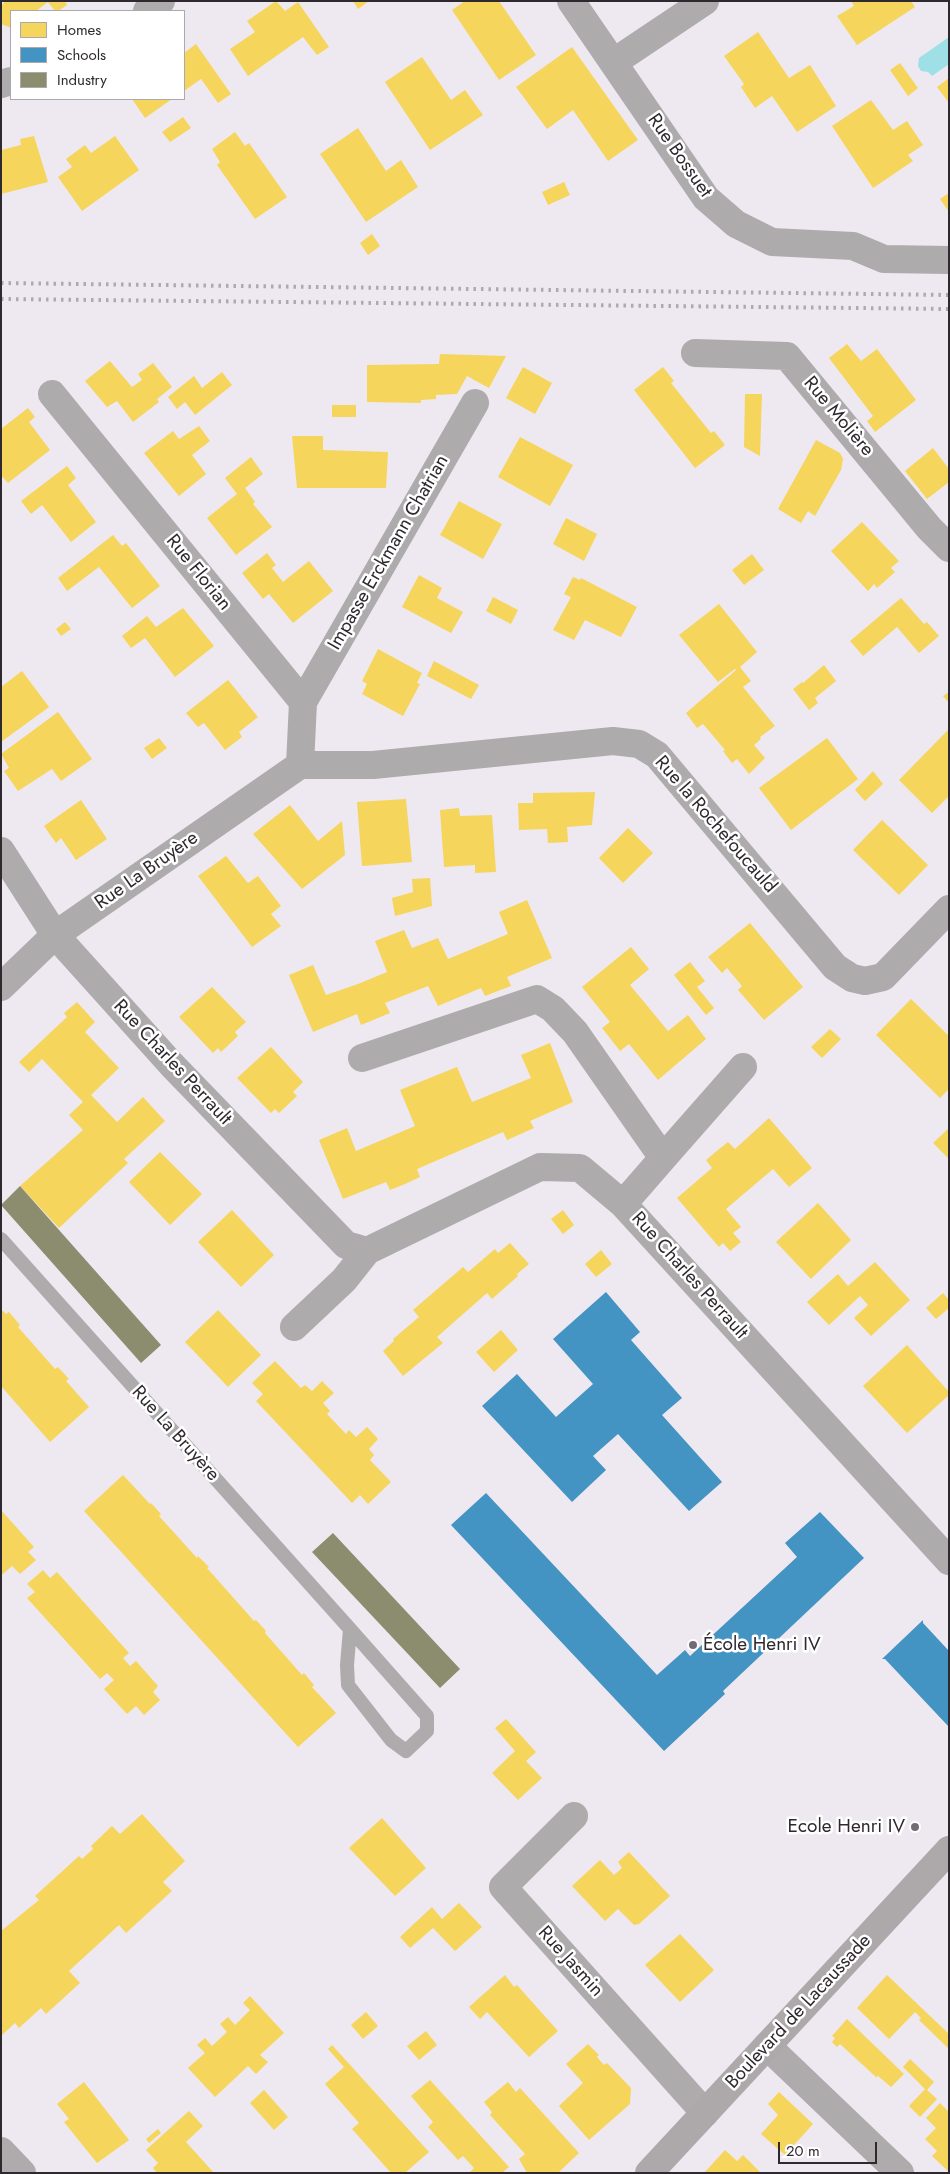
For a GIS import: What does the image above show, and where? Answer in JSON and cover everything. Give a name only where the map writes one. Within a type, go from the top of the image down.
[{"type":"main road","name":"Boulevard de Lacaussade","points":[[649,2173],[949,1850]]},
{"type":"street","points":[[148,10],[161,1]]},
{"type":"street","name":"Rue Bossuet","points":[[571,1],[706,198],[736,224],[772,242],[853,246],[884,259],[949,260]]},
{"type":"street","points":[[614,62],[706,1]]},
{"type":"street","name":"Rue Molière","points":[[695,352],[787,356],[949,548]]},
{"type":"street","name":"Rue Florian","points":[[52,394],[303,702]]},
{"type":"street","name":"Impasse Erckmann Chatrian","points":[[303,702],[475,403]]},
{"type":"street","points":[[300,765],[303,702]]},
{"type":"street","name":"Rue la Rochefoucauld","points":[[300,765],[373,765],[613,741],[639,744],[657,755],[835,967],[852,978],[865,981],[883,977],[949,909]]},
{"type":"street","name":"Rue La Bruyère","points":[[1,987],[55,934],[300,765]]},
{"type":"street","name":"Rue Charles Perrault","points":[[1,851],[55,934],[172,1065],[346,1245],[367,1251]]},
{"type":"street","points":[[362,1058],[537,999],[552,1009],[575,1032],[662,1158]]},
{"type":"street","points":[[623,1204],[743,1067]]},
{"type":"street","name":"Rue Charles Perrault","points":[[294,1327],[344,1280],[367,1251],[540,1168],[580,1168],[623,1204],[949,1561]]},
{"type":"street","name":"Rue Jasmin","points":[[574,1816],[502,1887],[705,2113]]},
{"type":"street","points":[[767,2046],[900,2173]]},
{"type":"street","points":[[1,2151],[22,2173]]},
{"type":"lane","name":"Rue La Bruyère","points":[[1,1239],[350,1629],[427,1716],[427,1731],[406,1751],[391,1740],[348,1685],[347,1665],[350,1629]]},
{"type":"water","points":[[949,37],[949,64],[932,76],[928,72],[921,71],[918,66],[919,58]]},
{"type":"building: Homes","points":[[3,1],[65,1],[67,5],[60,10],[54,10],[48,2],[37,10],[10,10],[9,27],[1,24],[1,6],[4,3]]},
{"type":"building: Homes","points":[[276,1],[285,11],[298,2],[329,47],[317,55],[303,37],[248,76],[230,49],[255,32],[247,21]]},
{"type":"building: Homes","points":[[353,1],[369,1],[358,9]]},
{"type":"building: Homes","points":[[465,1],[499,1],[536,55],[499,80],[452,10]]},
{"type":"building: Homes","points":[[851,1],[911,1],[915,7],[857,45],[837,16],[854,6]]},
{"type":"building: Homes","points":[[758,32],[789,78],[810,65],[836,106],[797,132],[772,96],[755,108],[741,87],[744,84],[724,56]]},
{"type":"building: Homes","points":[[196,44],[231,94],[218,103],[201,79],[185,90],[185,52]]},
{"type":"building: Homes","points":[[572,47],[638,140],[608,161],[573,110],[547,129],[516,87]]},
{"type":"building: Homes","points":[[422,57],[451,100],[465,90],[483,115],[430,150],[385,82]]},
{"type":"building: Homes","points":[[900,63],[918,88],[908,96],[890,70]]},
{"type":"building: Homes","points":[[949,78],[949,103],[937,87]]},
{"type":"building: Homes","points":[[133,100],[171,100],[145,118]]},
{"type":"building: Homes","points":[[871,100],[893,130],[907,121],[923,145],[908,155],[913,161],[873,188],[832,126]]},
{"type":"building: Homes","points":[[183,117],[191,128],[170,142],[162,132]]},
{"type":"building: Homes","points":[[358,128],[386,171],[401,160],[418,187],[366,222],[320,154]]},
{"type":"building: Homes","points":[[235,132],[245,146],[249,143],[287,197],[255,219],[217,165],[220,162],[212,149]]},
{"type":"building: Homes","points":[[34,136],[48,182],[1,194],[1,150],[21,145],[20,139]]},
{"type":"building: Homes","points":[[115,136],[139,170],[82,211],[58,177],[72,167],[66,159],[85,145],[91,153]]},
{"type":"building: Homes","points":[[564,182],[570,195],[548,205],[542,192]]},
{"type":"building: Homes","points":[[949,193],[949,212],[940,199]]},
{"type":"building: Homes","points":[[372,234],[380,246],[368,255],[360,243]]},
{"type":"building: Homes","points":[[847,344],[861,361],[877,349],[916,400],[875,432],[867,421],[873,416],[829,358]]},
{"type":"building: Homes","points":[[440,354],[506,356],[489,388],[467,376],[457,394],[436,395],[436,399],[421,400],[421,403],[367,402],[367,365],[439,364]]},
{"type":"building: Homes","points":[[110,361],[132,387],[142,380],[138,374],[153,363],[172,387],[157,399],[159,402],[133,422],[117,401],[107,407],[85,381]]},
{"type":"building: Homes","points":[[523,367],[552,383],[535,414],[506,398]]},
{"type":"building: Homes","points":[[663,367],[674,381],[671,383],[711,433],[714,431],[725,445],[695,468],[634,390]]},
{"type":"building: Homes","points":[[222,372],[232,385],[195,415],[185,402],[177,409],[168,397],[194,376],[202,388]]},
{"type":"building: Homes","points":[[745,394],[762,394],[760,456],[744,447]]},
{"type":"building: Homes","points":[[332,405],[356,405],[356,417],[332,417]]},
{"type":"building: Homes","points":[[28,408],[35,417],[29,422],[50,450],[8,483],[1,475],[1,429]]},
{"type":"building: Homes","points":[[199,426],[210,441],[192,455],[206,474],[179,496],[144,453],[173,431],[179,439]]},
{"type":"building: Homes","points":[[292,436],[323,436],[323,450],[388,452],[386,488],[297,488]]},
{"type":"building: Homes","points":[[520,437],[573,465],[550,506],[498,477]]},
{"type":"building: Homes","points":[[816,440],[840,453],[843,459],[841,470],[815,516],[808,511],[801,523],[778,509]]},
{"type":"building: Homes","points":[[933,448],[949,469],[949,482],[927,499],[905,471]]},
{"type":"building: Homes","points":[[251,457],[263,474],[245,488],[255,502],[253,504],[272,527],[236,555],[207,518],[237,494],[225,478]]},
{"type":"building: Homes","points":[[67,466],[76,478],[68,485],[96,522],[71,542],[42,505],[31,514],[21,501]]},
{"type":"building: Homes","points":[[459,501],[502,524],[483,559],[440,535]]},
{"type":"building: Homes","points":[[566,518],[597,534],[584,561],[553,544]]},
{"type":"building: Homes","points":[[862,522],[899,561],[891,568],[895,572],[877,588],[874,584],[868,591],[831,551]]},
{"type":"building: Homes","points":[[113,535],[122,546],[126,543],[160,586],[132,608],[99,567],[67,591],[58,578]]},
{"type":"building: Homes","points":[[267,553],[276,565],[272,568],[283,582],[309,561],[333,591],[293,623],[269,594],[263,599],[242,573]]},
{"type":"building: Homes","points":[[752,554],[764,570],[744,585],[732,570]]},
{"type":"building: Homes","points":[[419,575],[442,588],[437,598],[463,612],[451,633],[402,607]]},
{"type":"building: Homes","points":[[573,577],[580,580],[581,578],[637,607],[621,637],[585,620],[574,640],[553,630],[571,597],[564,594]]},
{"type":"building: Homes","points":[[493,597],[518,610],[511,624],[486,611]]},
{"type":"building: Homes","points":[[901,598],[924,624],[927,622],[939,636],[919,653],[897,627],[863,656],[850,641]]},
{"type":"building: Homes","points":[[719,604],[757,652],[740,667],[751,681],[743,687],[775,726],[760,737],[761,739],[754,745],[765,758],[749,774],[737,759],[732,763],[723,751],[725,750],[703,724],[697,728],[686,713],[736,670],[718,682],[679,635]]},
{"type":"building: Homes","points":[[183,608],[214,646],[175,677],[145,638],[131,648],[122,636],[147,616],[156,627]]},
{"type":"building: Homes","points":[[65,622],[71,629],[61,636],[56,629]]},
{"type":"building: Homes","points":[[378,649],[422,673],[417,683],[420,684],[403,716],[362,694],[367,684],[362,681]]},
{"type":"building: Homes","points":[[434,661],[479,685],[471,699],[427,676]]},
{"type":"building: Homes","points":[[824,665],[836,681],[815,698],[818,703],[809,710],[793,689]]},
{"type":"building: Homes","points":[[22,671],[49,707],[1,742],[1,687]]},
{"type":"building: Homes","points":[[228,680],[258,717],[239,732],[242,737],[225,750],[204,723],[198,727],[186,713]]},
{"type":"building: Homes","points":[[949,692],[949,703],[943,696]]},
{"type":"building: Homes","points":[[58,712],[92,759],[61,781],[52,769],[18,791],[4,771],[9,768],[1,754]]},
{"type":"building: Homes","points":[[949,729],[949,796],[932,813],[899,780]]},
{"type":"building: Homes","points":[[159,738],[167,748],[152,759],[144,748]]},
{"type":"building: Homes","points":[[827,738],[858,779],[791,830],[759,788]]},
{"type":"building: Homes","points":[[873,771],[883,784],[865,801],[855,790]]},
{"type":"building: Homes","points":[[595,792],[592,825],[567,827],[568,842],[548,843],[547,829],[519,830],[518,803],[533,803],[533,793]]},
{"type":"building: Homes","points":[[406,799],[412,862],[362,866],[357,802]]},
{"type":"building: Homes","points":[[81,800],[107,839],[76,860],[61,838],[56,843],[44,826]]},
{"type":"building: Homes","points":[[290,805],[318,841],[342,821],[345,855],[302,889],[253,834]]},
{"type":"building: Homes","points":[[459,808],[460,816],[492,815],[496,872],[475,873],[475,865],[444,867],[440,810]]},
{"type":"building: Homes","points":[[882,820],[928,865],[899,895],[853,850]]},
{"type":"building: Homes","points":[[628,828],[653,853],[623,883],[599,858]]},
{"type":"building: Homes","points":[[226,856],[248,883],[258,876],[281,906],[271,914],[281,926],[252,947],[198,876]]},
{"type":"building: Homes","points":[[430,878],[432,906],[395,916],[392,898],[413,892],[412,879]]},
{"type":"building: Homes","points":[[527,900],[552,958],[507,977],[511,986],[485,996],[481,988],[438,1006],[428,986],[385,1003],[390,1013],[361,1025],[357,1014],[313,1032],[289,975],[313,965],[326,995],[358,984],[387,972],[375,941],[404,930],[412,948],[438,938],[448,959],[508,934],[499,912]]},
{"type":"building: Homes","points":[[750,923],[803,987],[764,1020],[738,990],[742,986],[727,968],[722,973],[708,957]]},
{"type":"building: Homes","points":[[631,947],[649,969],[630,985],[668,1031],[688,1015],[706,1039],[658,1080],[629,1044],[620,1051],[602,1028],[610,1022],[582,987]]},
{"type":"building: Homes","points":[[690,962],[705,981],[697,987],[714,1008],[706,1015],[674,975]]},
{"type":"building: Homes","points":[[212,987],[246,1022],[235,1032],[238,1036],[221,1052],[218,1048],[213,1053],[179,1017]]},
{"type":"building: Homes","points":[[911,999],[949,1036],[949,1089],[940,1098],[876,1035]]},
{"type":"building: Homes","points":[[77,1002],[95,1022],[85,1032],[119,1068],[91,1095],[117,1122],[143,1097],[165,1121],[124,1159],[128,1163],[59,1228],[20,1186],[83,1130],[69,1115],[83,1102],[42,1059],[29,1072],[19,1062],[67,1017],[64,1013]]},
{"type":"building: Homes","points":[[830,1029],[841,1039],[822,1058],[811,1047]]},
{"type":"building: Homes","points":[[550,1043],[573,1102],[530,1121],[534,1128],[507,1140],[503,1132],[417,1169],[420,1177],[405,1184],[390,1190],[386,1182],[343,1199],[319,1140],[347,1128],[356,1151],[415,1126],[400,1090],[457,1067],[472,1102],[531,1078],[521,1055]]},
{"type":"building: Homes","points":[[271,1047],[303,1082],[293,1092],[297,1096],[279,1113],[275,1109],[271,1113],[237,1078]]},
{"type":"building: Homes","points":[[769,1118],[812,1168],[789,1187],[773,1169],[726,1209],[741,1227],[733,1233],[741,1242],[730,1251],[723,1243],[719,1247],[677,1198],[712,1168],[706,1160],[728,1142],[735,1149]]},
{"type":"building: Homes","points":[[949,1128],[949,1159],[933,1143]]},
{"type":"building: Homes","points":[[160,1152],[202,1194],[170,1225],[129,1182]]},
{"type":"building: Homes","points":[[818,1203],[851,1240],[811,1279],[776,1242]]},
{"type":"building: Homes","points":[[232,1210],[274,1255],[241,1287],[198,1242]]},
{"type":"building: Homes","points":[[563,1210],[574,1225],[563,1234],[551,1219]]},
{"type":"building: Homes","points":[[510,1243],[529,1264],[492,1299],[487,1293],[437,1337],[443,1343],[403,1376],[383,1351],[394,1341],[393,1339],[419,1317],[413,1310],[463,1267],[468,1272],[495,1249],[498,1253]]},
{"type":"building: Homes","points":[[601,1250],[612,1264],[596,1277],[585,1264]]},
{"type":"building: Homes","points":[[875,1262],[910,1300],[871,1336],[854,1318],[868,1305],[860,1296],[829,1325],[807,1302],[838,1274],[848,1286]]},
{"type":"building: Homes","points":[[943,1293],[949,1300],[949,1308],[936,1319],[926,1308]]},
{"type":"building: Homes","points":[[1,1309],[6,1314],[9,1312],[20,1325],[18,1327],[55,1369],[58,1367],[69,1379],[66,1381],[89,1407],[50,1442],[1,1386]]},
{"type":"building: Homes","points":[[218,1310],[261,1355],[228,1387],[185,1342]]},
{"type":"building: Homes","points":[[501,1330],[518,1350],[494,1372],[476,1352]]},
{"type":"building: Homes","points":[[907,1345],[949,1392],[949,1395],[907,1433],[863,1386]]},
{"type":"building: Homes","points":[[275,1361],[301,1388],[305,1385],[312,1391],[322,1381],[334,1393],[323,1403],[330,1411],[327,1414],[346,1434],[349,1430],[356,1437],[367,1427],[378,1439],[369,1449],[374,1455],[370,1460],[391,1482],[368,1504],[360,1495],[352,1503],[256,1401],[263,1394],[252,1383]]},
{"type":"building: Homes","points":[[123,1475],[161,1514],[159,1516],[197,1558],[198,1556],[209,1567],[207,1568],[254,1621],[256,1620],[266,1631],[265,1633],[302,1675],[304,1673],[314,1685],[312,1687],[336,1713],[298,1747],[84,1511]]},
{"type":"building: Homes","points":[[1,1510],[34,1547],[28,1552],[36,1560],[20,1574],[12,1566],[3,1574],[1,1573]]},
{"type":"building: Homes","points":[[43,1570],[50,1578],[57,1572],[129,1653],[123,1658],[130,1666],[136,1661],[158,1686],[153,1692],[160,1700],[144,1715],[136,1706],[127,1714],[104,1689],[114,1680],[107,1673],[100,1679],[27,1598],[35,1592],[27,1584]]},
{"type":"building: Homes","points":[[506,1719],[536,1752],[526,1761],[542,1778],[518,1800],[492,1773],[515,1751],[495,1728]]},
{"type":"building: Homes","points":[[142,1814],[185,1861],[163,1882],[172,1891],[126,1933],[119,1925],[69,1971],[80,1983],[46,2014],[41,2008],[19,2028],[15,2023],[1,2036],[1,1931],[39,1900],[35,1896],[79,1856],[82,1859],[93,1849],[91,1846],[112,1826],[120,1834]]},
{"type":"building: Homes","points":[[382,1818],[426,1868],[395,1896],[349,1848]]},
{"type":"building: Homes","points":[[629,1852],[670,1896],[639,1924],[634,1925],[618,1909],[605,1921],[572,1886],[600,1860],[614,1875],[622,1868],[618,1862]]},
{"type":"building: Homes","points":[[459,1903],[482,1927],[455,1951],[433,1928],[410,1948],[400,1937],[432,1907],[442,1919]]},
{"type":"building: Homes","points":[[680,1934],[714,1970],[680,2002],[645,1965]]},
{"type":"building: Homes","points":[[505,1975],[514,1987],[517,1985],[558,2031],[529,2057],[487,2012],[480,2019],[469,2007]]},
{"type":"building: Homes","points":[[887,1975],[949,2034],[949,2049],[919,2020],[921,2018],[915,2012],[889,2039],[857,2008]]},
{"type":"building: Homes","points":[[250,1996],[284,2033],[260,2055],[268,2062],[256,2074],[248,2066],[215,2097],[188,2068],[205,2053],[197,2045],[205,2038],[212,2046],[227,2032],[220,2024],[228,2017],[235,2025],[250,2010],[243,2003]]},
{"type":"building: Homes","points":[[366,2012],[378,2026],[363,2039],[351,2025]]},
{"type":"building: Homes","points":[[847,2019],[904,2074],[891,2087],[878,2076],[876,2077],[840,2044],[837,2047],[832,2042],[835,2038],[832,2036]]},
{"type":"building: Homes","points":[[426,2031],[437,2045],[419,2060],[407,2046]]},
{"type":"building: Homes","points":[[588,2044],[599,2055],[597,2057],[604,2065],[607,2063],[631,2088],[630,2104],[589,2140],[559,2106],[583,2083],[566,2064]]},
{"type":"building: Homes","points":[[332,2045],[429,2152],[405,2173],[391,2173],[352,2129],[359,2123],[325,2084],[344,2067],[328,2049]]},
{"type":"building: Homes","points":[[910,2059],[934,2082],[927,2090],[937,2099],[920,2117],[909,2106],[925,2089],[903,2067]]},
{"type":"building: Homes","points":[[430,2080],[509,2167],[502,2173],[469,2173],[474,2168],[463,2156],[458,2160],[428,2127],[433,2122],[411,2096]]},
{"type":"building: Homes","points":[[84,2082],[129,2140],[97,2163],[64,2122],[69,2119],[57,2104]]},
{"type":"building: Homes","points":[[508,2082],[516,2092],[520,2088],[579,2153],[558,2173],[527,2173],[519,2159],[525,2154],[490,2115],[492,2112],[484,2102]]},
{"type":"building: Homes","points":[[264,2090],[288,2117],[274,2130],[250,2103]]},
{"type":"building: Homes","points":[[779,2092],[813,2124],[785,2155],[761,2134],[778,2115],[768,2104]]},
{"type":"building: Homes","points":[[940,2103],[949,2112],[949,2172],[932,2156],[937,2151],[925,2139],[936,2128],[926,2118]]},
{"type":"building: Homes","points":[[189,2111],[203,2126],[186,2142],[214,2173],[157,2173],[153,2168],[158,2163],[146,2150]]},
{"type":"building: Homes","points":[[158,2129],[161,2133],[149,2143],[146,2139]]},
{"type":"building: Homes","points":[[725,2150],[737,2161],[743,2155],[761,2173],[704,2173]]},
{"type":"building: Schools","points":[[606,1292],[640,1332],[631,1340],[682,1398],[662,1415],[722,1482],[689,1511],[618,1434],[593,1456],[606,1470],[572,1502],[482,1406],[517,1374],[556,1417],[593,1384],[553,1339]]},
{"type":"building: Schools","points":[[486,1493],[657,1675],[685,1650],[690,1656],[797,1557],[785,1543],[820,1512],[864,1558],[723,1691],[725,1694],[664,1751],[451,1525]]},
{"type":"building: Schools","points":[[923,1620],[923,1623],[949,1651],[949,1727],[885,1659],[882,1659]]},
{"type":"building: Industry","points":[[20,1186],[161,1345],[141,1363],[1,1205]]},
{"type":"building: Industry","points":[[333,1533],[460,1669],[440,1688],[312,1552]]},
{"type":"railway","points":[[1,283],[949,295]]},
{"type":"railway","points":[[1,299],[949,309]]},
{"type":"place","name":"École Henri IV","points":[[693,1645]]},
{"type":"place","name":"Ecole Henri IV","points":[[915,1827]]}]
